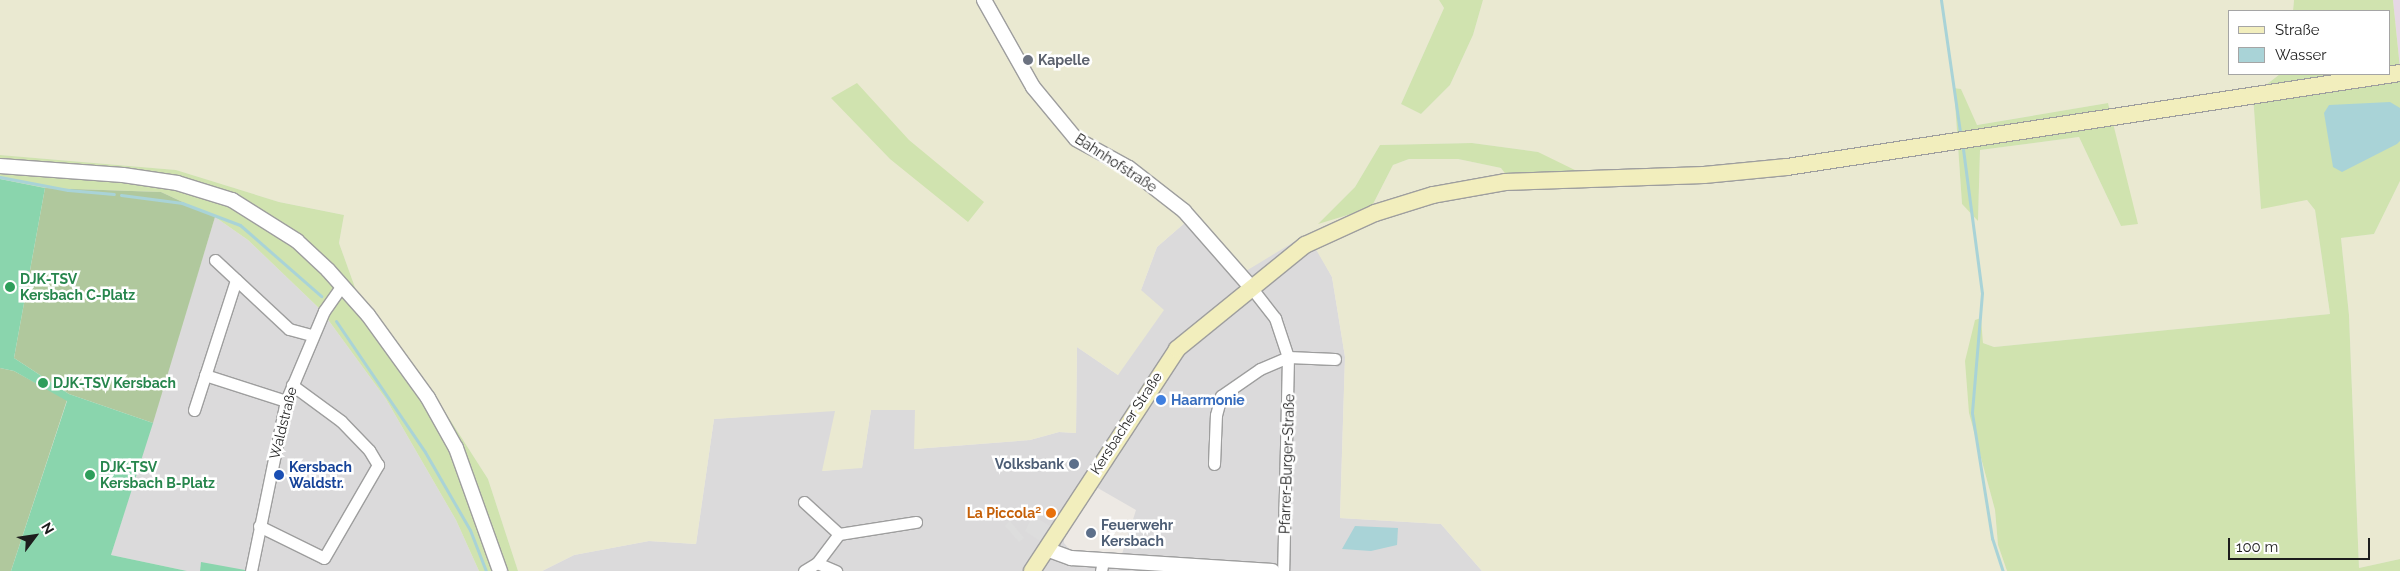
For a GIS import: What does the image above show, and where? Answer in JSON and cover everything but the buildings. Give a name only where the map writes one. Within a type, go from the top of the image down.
[{"type":"main road","name":"Kersbacher Straße","points":[[1032,571],[1165,362],[1191,335],[1305,245],[1350,223],[1402,203],[1476,186],[1536,179],[1704,175],[1787,167],[2387,75]]},
{"type":"street","name":"Bahnhofstraße","points":[[984,0],[1033,87],[1076,140],[1129,168],[1184,212],[1246,290]]},
{"type":"street","points":[[0,166],[123,175],[211,193],[232,200],[278,227],[315,256],[357,303],[418,384],[456,448],[500,571]]},
{"type":"street","points":[[216,260],[289,329],[312,335]]},
{"type":"street","points":[[194,410],[236,280]]},
{"type":"street","name":"Waldstraße","points":[[251,571],[286,401],[312,335],[342,285]]},
{"type":"street","name":"Pfarrer-Burger-Straße","points":[[1246,290],[1275,318],[1288,357],[1283,571]]},
{"type":"street","points":[[1214,464],[1216,415],[1221,396],[1260,369],[1288,357],[1335,359]]},
{"type":"street","points":[[206,375],[286,401]]},
{"type":"street","points":[[259,526],[324,558],[378,465],[369,450],[340,421],[292,385]]},
{"type":"street","points":[[804,502],[839,534]]},
{"type":"street","points":[[804,571],[817,563],[839,534],[916,522]]},
{"type":"street","points":[[1046,549],[1102,566],[1273,571]]},
{"type":"street","points":[[817,563],[836,571]]},
{"type":"shaded area","points":[[2393,0],[2400,0],[2400,68]]},
{"type":"shaded area","points":[[1195,214],[1308,234],[1332,277],[1345,357],[1340,518],[1441,524],[1482,571],[542,571],[574,555],[649,541],[696,544],[714,419],[836,410],[823,471],[862,467],[871,410],[915,410],[915,449],[1030,440],[1059,432],[1076,433],[1077,347],[1118,375],[1141,290],[1157,247]],"holes":[[[1096,487],[1136,510],[1122,554],[1070,550],[1064,543],[1064,536]]]},
{"type":"shaded area","points":[[215,217],[248,240],[321,310],[386,399],[456,520],[479,571],[245,571],[201,563],[200,571],[187,571],[111,555]]},
{"type":"shaded area","points":[[1033,516],[1050,526],[1040,541],[1025,531]]},
{"type":"shaded area","points":[[1010,521],[1024,538],[1019,542],[1005,526]]},
{"type":"green space","points":[[0,0],[1439,0],[1444,8],[1401,104],[1421,114],[1450,85],[1473,35],[1483,0],[2294,0],[2293,10],[2228,10],[2228,75],[2279,75],[2253,95],[2261,208],[2307,200],[2315,210],[2330,314],[1994,347],[1983,343],[1981,318],[1969,413],[1995,510],[1998,545],[2007,571],[1482,571],[1441,524],[1340,518],[1345,357],[1332,277],[1307,234],[1246,271],[1195,214],[1157,247],[1141,290],[1164,310],[1118,375],[1077,347],[1076,433],[1059,432],[1030,440],[914,449],[915,410],[871,410],[862,468],[822,471],[835,411],[714,419],[696,544],[649,541],[574,555],[542,571],[518,571],[488,479],[431,390],[357,293],[339,243],[344,215],[279,202],[176,170],[0,155]],"holes":[[[1954,88],[1961,89],[1976,125],[2108,103],[2121,226],[2079,137],[1980,150],[1978,220],[1962,204]],[[1472,143],[1538,152],[1501,168],[1458,159],[1409,159],[1393,165],[1371,208],[1319,223],[1355,187],[1380,145]]]},
{"type":"green space","points":[[1439,0],[1483,0],[1473,35],[1450,85],[1421,114],[1401,104],[1444,8]]},
{"type":"green space","points":[[2294,0],[2393,0],[2400,68],[2400,181],[2374,234],[2341,238],[2349,315],[2359,568],[2400,559],[2400,571],[2007,571],[1998,545],[1995,510],[1969,413],[1965,361],[1975,320],[1981,318],[1983,343],[1994,347],[2330,314],[2315,210],[2307,200],[2261,209],[2253,95],[2279,75],[2390,75],[2390,10],[2293,10]]},
{"type":"green space","points":[[857,83],[909,140],[984,202],[968,222],[890,159],[831,98]]},
{"type":"green space","points":[[1954,88],[1961,89],[1977,125],[2108,103],[2138,224],[2121,226],[2079,137],[1980,150],[1978,221],[1962,204]]},
{"type":"green space","points":[[1472,143],[1538,152],[1581,173],[1507,176],[1501,168],[1458,159],[1409,159],[1393,165],[1371,208],[1318,224],[1355,187],[1380,145]]},
{"type":"green space","points":[[0,155],[176,170],[279,202],[344,215],[339,243],[357,293],[431,390],[488,479],[518,571],[479,571],[456,520],[386,399],[321,310],[248,240],[215,217],[161,192],[45,188],[0,179]]},
{"type":"green space","name":"DJK-TSV Kersbach","points":[[0,179],[45,188],[14,358],[69,394],[153,423],[111,555],[187,571],[11,571],[67,401],[14,371],[0,368]]},
{"type":"green space","points":[[2400,181],[2400,559],[2359,568],[2349,315],[2341,238],[2374,234]]},
{"type":"green space","points":[[45,188],[161,192],[215,217],[153,423],[69,394],[14,358]]},
{"type":"green space","points":[[0,368],[14,371],[67,400],[11,571],[0,571]]},
{"type":"green space","points":[[201,562],[245,570],[245,571],[200,571]]},
{"type":"water","points":[[2390,102],[2400,108],[2400,141],[2342,172],[2333,167],[2324,113],[2329,105]]},
{"type":"water","points":[[1355,526],[1398,528],[1397,545],[1371,551],[1342,549]]},
{"type":"waterway","points":[[1941,0],[1960,132]]},
{"type":"waterway","points":[[1963,149],[1982,293],[1972,413],[1992,538],[2003,571]]},
{"type":"waterway","points":[[0,177],[68,190],[114,194]]},
{"type":"waterway","points":[[121,195],[182,203],[240,225],[321,296]]},
{"type":"waterway","points":[[336,321],[425,452],[470,530],[486,571]]},
{"type":"place","name":"Kapelle","points":[[1028,60]]},
{"type":"place","name":"DJK-TSV Kersbach C-Platz","points":[[10,287]]},
{"type":"place","name":"DJK-TSV Kersbach","points":[[43,383]]},
{"type":"place","name":"Haarmonie","points":[[1161,400]]},
{"type":"place","name":"Volksbank","points":[[1074,464]]},
{"type":"place","name":"DJK-TSV Kersbach B-Platz","points":[[90,475]]},
{"type":"place","name":"Kersbach Waldstr.","points":[[279,475]]},
{"type":"place","name":"La Piccola²","points":[[1051,513]]},
{"type":"place","name":"Feuerwehr Kersbach","points":[[1091,533]]}]
